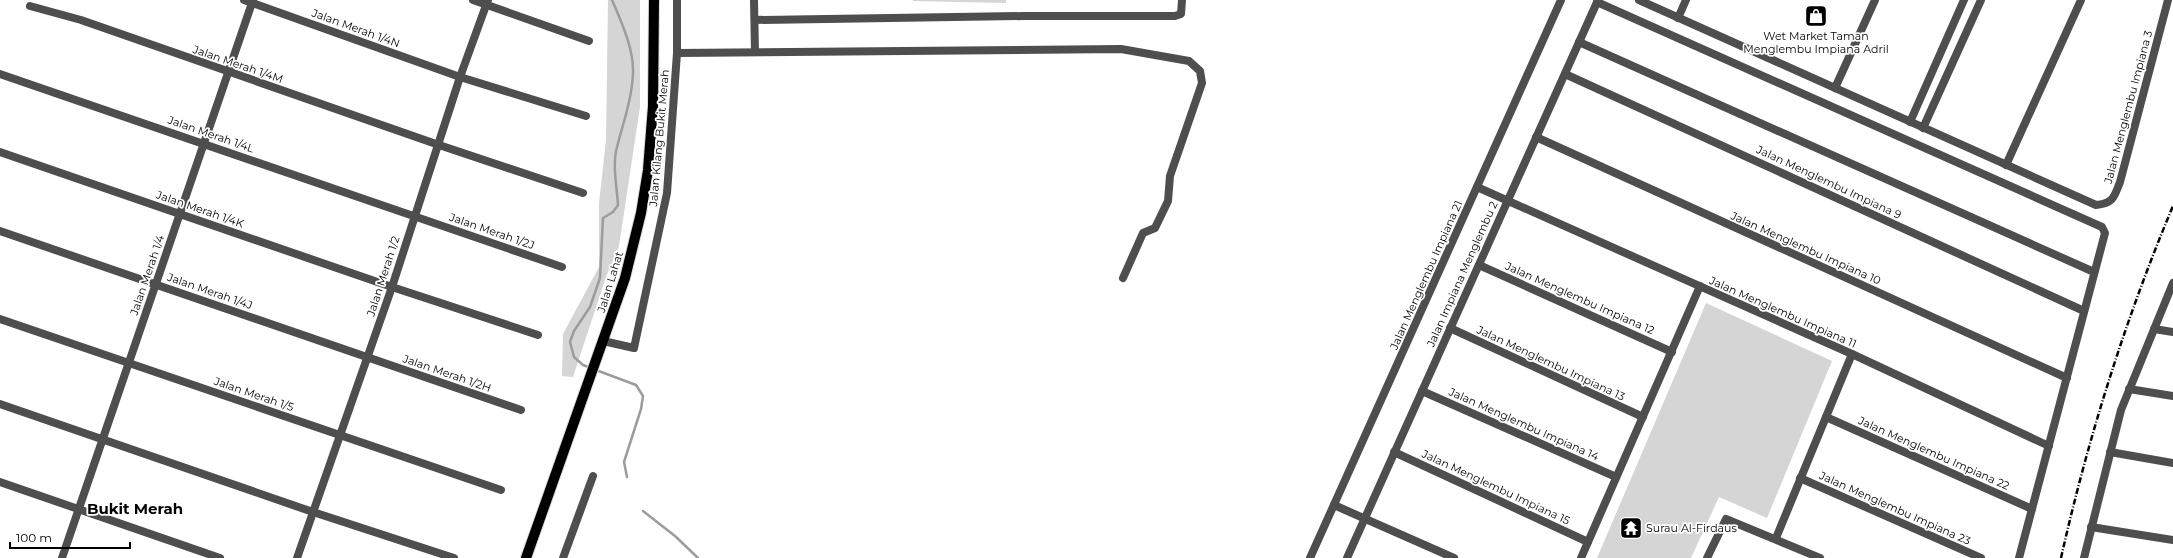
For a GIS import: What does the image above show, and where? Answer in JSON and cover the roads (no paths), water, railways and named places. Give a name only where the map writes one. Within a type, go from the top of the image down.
[{"type":"main road","name":"Jalan Lahat","points":[[526,558],[625,278],[641,213],[648,170],[653,104],[654,0]]},
{"type":"street","points":[[473,0],[487,2],[589,41]]},
{"type":"street","name":"Jalan Kilang Bukit Merah","points":[[603,341],[634,348],[667,193],[677,52],[677,0]]},
{"type":"street","points":[[754,0],[755,52]]},
{"type":"street","points":[[755,20],[1025,16],[1175,16],[1180,14],[1182,0]]},
{"type":"street","name":"Jalan Menglembu Impiana 21","points":[[1310,558],[1560,0]]},
{"type":"street","name":"Jalan Menglembu Impiana 3","points":[[1639,0],[2096,205],[2106,204],[2114,199],[2168,0]]},
{"type":"street","points":[[1678,18],[1686,0]]},
{"type":"street","points":[[1835,88],[1875,0]]},
{"type":"street","points":[[1910,122],[1964,0]]},
{"type":"street","points":[[1923,128],[1981,0]]},
{"type":"street","points":[[2006,165],[2081,0]]},
{"type":"street","name":"Jalan Merah 1/4","points":[[62,558],[228,73],[250,1]]},
{"type":"street","name":"Jalan Merah 1/4N","points":[[250,1],[460,77],[586,116]]},
{"type":"street","points":[[1597,1],[2102,227],[2105,233],[2019,558]]},
{"type":"street","name":"Jalan Impiana Menglembu 2","points":[[1347,558],[1597,1]]},
{"type":"street","name":"Jalan Merah 1/2","points":[[297,558],[392,287],[460,77],[487,2]]},
{"type":"street","name":"Jalan Merah 1/4M","points":[[30,6],[81,20],[228,73],[584,193]]},
{"type":"street","points":[[1579,42],[2094,272]]},
{"type":"street","points":[[677,52],[1121,49],[1189,61],[1200,72],[1202,84],[1170,176],[1168,201],[1155,228],[1143,233],[1123,278]]},
{"type":"street","name":"Jalan Merah 1/4L","points":[[0,74],[414,216]]},
{"type":"street","name":"Jalan Menglembu Impiana 9","points":[[1565,74],[2084,311]]},
{"type":"street","name":"Jalan Menglembu Impiana 10","points":[[1536,137],[2067,378]]},
{"type":"street","name":"Jalan Merah 1/4K","points":[[0,152],[392,287],[538,335]]},
{"type":"street","name":"Jalan Menglembu Impiana 11","points":[[1477,186],[1852,354],[2049,446]]},
{"type":"street","name":"Jalan Merah 1/2J","points":[[414,216],[562,267]]},
{"type":"street","name":"Jalan Merah 1/4J","points":[[0,231],[367,357]]},
{"type":"street","name":"Jalan Menglembu Impiana 12","points":[[1479,265],[1672,352]]},
{"type":"street","points":[[2084,558],[2121,410],[2173,282]]},
{"type":"street","points":[[1581,558],[1700,286]]},
{"type":"street","name":"Jalan Merah 1/5","points":[[0,319],[501,490]]},
{"type":"street","name":"Jalan Menglembu Impiana 13","points":[[1450,328],[1643,417]]},
{"type":"street","points":[[2154,329],[2173,332]]},
{"type":"street","points":[[1776,538],[1852,354]]},
{"type":"street","name":"Jalan Merah 1/2H","points":[[367,357],[521,410]]},
{"type":"street","points":[[2129,389],[2173,396]]},
{"type":"street","name":"Jalan Menglembu Impiana 14","points":[[1422,391],[1616,477]]},
{"type":"street","points":[[0,404],[313,512],[454,558]]},
{"type":"street","name":"Jalan Menglembu Impiana 22","points":[[1826,417],[2032,509]]},
{"type":"street","name":"Jalan Menglembu Impiana 15","points":[[1394,452],[1588,542]]},
{"type":"street","points":[[2110,452],[2173,463]]},
{"type":"street","points":[[564,558],[593,476]]},
{"type":"street","name":"Jalan Menglembu Impiana 23","points":[[1800,478],[1981,558]]},
{"type":"street","points":[[0,482],[220,558]]},
{"type":"street","points":[[1334,505],[1454,558]]},
{"type":"street","points":[[1707,558],[1724,520],[1729,519],[1820,558]]},
{"type":"street","points":[[2091,527],[2173,540]]},
{"type":"waterway","points":[[591,368],[583,365],[574,357],[570,342],[574,331],[590,307],[600,278],[603,218],[613,212],[618,205],[615,161],[617,147],[629,102],[633,73],[633,64],[629,45],[612,0]]},
{"type":"waterway","points":[[596,370],[636,385],[643,396],[641,409],[624,462],[627,477]]},
{"type":"waterway","points":[[643,511],[675,536],[698,558]]},
{"type":"railway","points":[[2061,558],[2083,468],[2109,380],[2139,292],[2173,206]]},
{"type":"place","name":"Wet Market Taman Menglembu Impiana Adril","points":[[1816,16]]},
{"type":"place","name":"Surau Al-Firdaus","points":[[1631,528]]},
{"type":"district","name":"Bukit Merah","points":[[135,508]]}]
